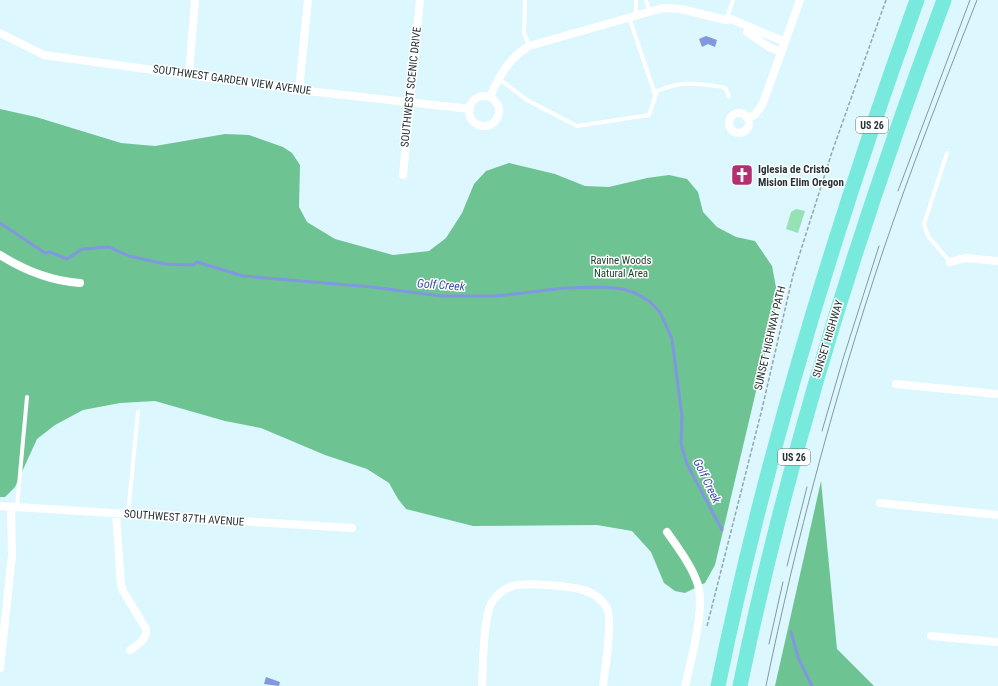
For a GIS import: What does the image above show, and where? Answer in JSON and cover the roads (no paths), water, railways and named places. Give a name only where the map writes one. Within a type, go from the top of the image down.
[{"type":"highway","name":"SUNSET HIGHWAY","points":[[718,686],[750,542],[804,342],[857,168],[917,0]]},
{"type":"highway","name":"SUNSET HIGHWAY","points":[[740,686],[772,543],[826,342],[898,122],[944,0]]},
{"type":"street","points":[[189,74],[195,0]]},
{"type":"street","points":[[299,90],[308,0]]},
{"type":"street","name":"SOUTHWEST SCENIC DRIVE","points":[[403,175],[420,0]]},
{"type":"street","points":[[747,118],[755,115],[759,110],[800,0]]},
{"type":"street","points":[[490,96],[498,77],[516,54],[529,46],[649,11],[670,8],[726,20],[751,34],[769,47],[781,52]]},
{"type":"street","points":[[726,20],[731,19],[785,42]]},
{"type":"street","name":"SOUTHWEST GARDEN VIEW AVENUE","points":[[0,33],[44,55],[299,90],[410,104],[470,109]]},
{"type":"street","points":[[480,96],[490,96],[494,99],[499,108],[498,117],[491,124],[481,126],[477,124],[470,116],[470,109],[476,98],[480,96]]},
{"type":"street","points":[[0,255],[23,269],[80,283]]},
{"type":"street","points":[[950,262],[966,258],[998,261]]},
{"type":"street","points":[[896,384],[998,394]]},
{"type":"street","points":[[880,503],[998,515]]},
{"type":"street","name":"SOUTHWEST 87TH AVENUE","points":[[0,506],[352,528]]},
{"type":"street","points":[[0,668],[12,555],[14,507]]},
{"type":"street","points":[[116,513],[121,585],[123,591],[146,629],[144,639],[130,650]]},
{"type":"street","points":[[667,532],[692,572],[698,585],[700,597],[700,614],[685,686]]},
{"type":"street","points":[[482,686],[487,622],[492,603],[503,590],[526,584],[583,590],[602,601],[608,609],[609,620],[604,686]]},
{"type":"street","points":[[931,636],[998,642]]},
{"type":"lane","points":[[525,0],[524,33],[529,46]]},
{"type":"lane","points":[[498,77],[527,100],[577,126],[645,117],[651,112],[655,94],[633,16],[636,0]]},
{"type":"lane","points":[[646,0],[649,11]]},
{"type":"lane","points":[[726,20],[733,0]]},
{"type":"lane","points":[[655,94],[657,91],[678,83],[687,82],[722,87],[726,89],[729,96]]},
{"type":"lane","points":[[947,153],[924,224],[928,236],[950,262]]},
{"type":"lane","points":[[14,507],[27,396]]},
{"type":"lane","points":[[128,514],[138,412]]},
{"type":"water","points":[[706,36],[717,40],[715,47],[708,44],[702,47],[699,39]]},
{"type":"water","points":[[266,677],[280,682],[279,686],[264,684]]},
{"type":"waterway","name":"Golf Creek","points":[[0,223],[45,253],[50,252],[67,259],[82,249],[109,247],[129,256],[165,264],[193,265],[197,262],[243,276],[372,287],[441,296],[497,296],[564,288],[604,287],[623,289],[635,293],[649,301],[660,312],[672,339],[682,417],[681,444],[687,464],[722,530]]},
{"type":"waterway","name":"Golf Creek","points":[[791,632],[799,660],[812,686]]},
{"type":"tram line","points":[[898,191],[970,0]]},
{"type":"tram line","points":[[766,686],[803,522],[848,360],[904,190],[977,0]]},
{"type":"tram line","points":[[822,431],[879,246]]},
{"type":"tram line","points":[[787,566],[807,487]]},
{"type":"tram line","points":[[769,644],[783,582]]},
{"type":"place","name":"Iglesia de Cristo Mision Elim Oregon","points":[[742,175]]},
{"type":"park label","name":"Ravine Woods Natural Area","points":[[621,266]]}]
